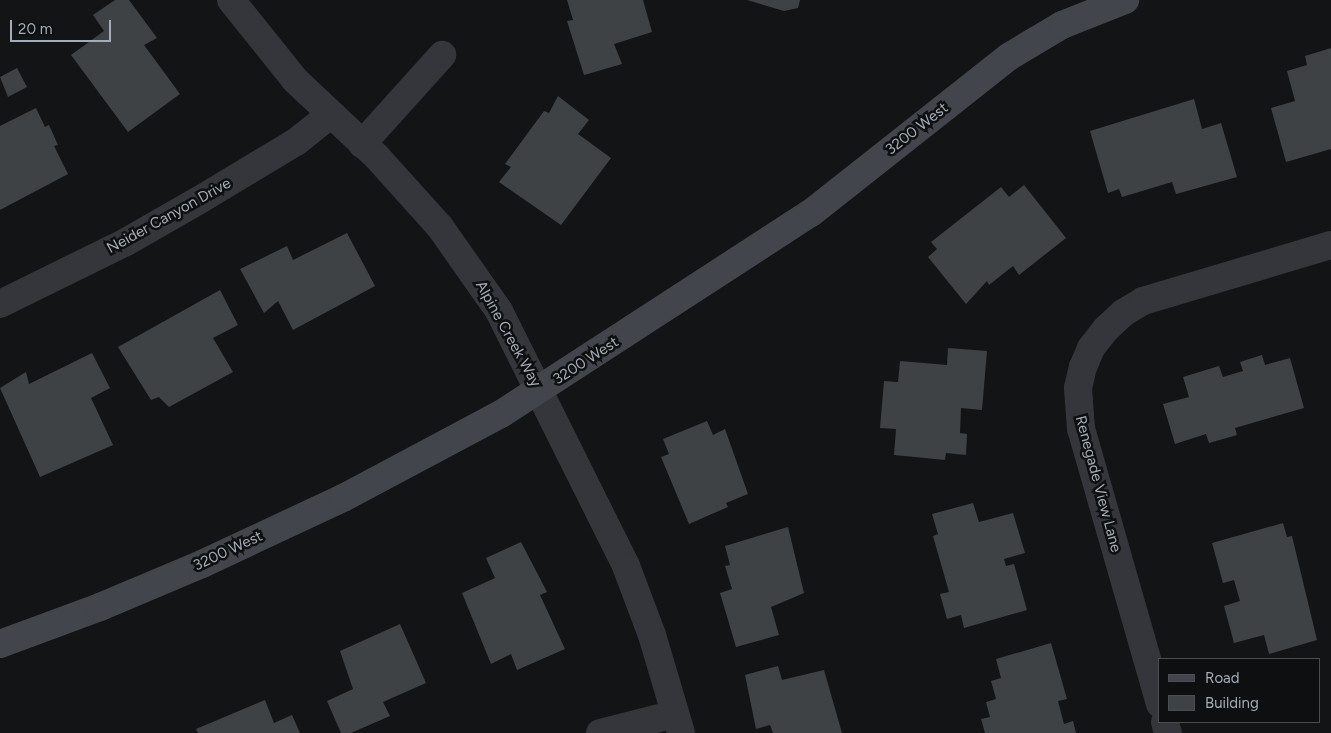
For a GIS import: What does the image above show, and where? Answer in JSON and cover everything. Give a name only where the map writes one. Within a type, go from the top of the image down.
[{"type":"street","name":"Alpine Creek Way","points":[[230,0],[295,80],[362,144],[440,227],[470,266],[499,311],[626,566],[652,635],[678,724]]},
{"type":"street","name":"3200 West","points":[[0,644],[100,607],[273,531],[448,443],[539,392],[811,213],[1010,56],[1062,25],[1125,0]]},
{"type":"street","points":[[362,144],[442,55]]},
{"type":"street","name":"Neider Canyon Drive","points":[[0,304],[168,218],[296,142],[330,115]]},
{"type":"street","name":"Renegade View Lane","points":[[1158,697],[1081,429],[1078,388],[1083,367],[1091,348],[1106,330],[1143,301],[1331,245]]},
{"type":"street","points":[[600,733],[678,724]]},
{"type":"building","points":[[115,0],[129,0],[157,38],[144,45],[180,94],[128,132],[71,55],[104,31],[93,15]]},
{"type":"building","points":[[567,0],[643,0],[652,32],[614,44],[622,64],[584,75],[567,21],[573,20]]},
{"type":"building","points":[[747,0],[800,0],[798,8],[784,11]]},
{"type":"building","points":[[1331,48],[1331,149],[1286,162],[1271,108],[1295,101],[1287,71],[1307,65],[1305,56]]},
{"type":"building","points":[[17,68],[27,87],[8,97],[0,77]]},
{"type":"building","points":[[558,96],[589,120],[578,134],[611,158],[561,225],[499,182],[511,167],[505,164],[544,111],[549,113]]},
{"type":"building","points":[[1194,99],[1202,129],[1221,123],[1237,177],[1176,194],[1172,182],[1122,197],[1119,189],[1108,193],[1090,131]]},
{"type":"building","points":[[36,108],[45,127],[49,125],[58,145],[54,146],[68,174],[0,210],[0,126]]},
{"type":"building","points":[[1024,185],[1066,238],[1019,275],[1013,266],[989,285],[987,281],[966,304],[928,257],[937,249],[931,242],[1001,187],[1009,197]]},
{"type":"building","points":[[347,233],[375,286],[293,330],[278,301],[264,313],[240,269],[287,246],[293,260]]},
{"type":"building","points":[[220,290],[238,325],[213,338],[233,372],[169,407],[159,397],[151,400],[118,347]]},
{"type":"building","points":[[948,348],[987,351],[982,410],[961,408],[960,433],[967,434],[966,455],[946,453],[945,460],[894,455],[896,429],[880,428],[884,381],[898,382],[900,361],[947,365]]},
{"type":"building","points":[[92,353],[110,388],[91,398],[113,445],[40,477],[0,388],[26,372],[29,384]]},
{"type":"building","points":[[1262,355],[1265,365],[1290,358],[1304,408],[1235,428],[1237,435],[1209,443],[1206,434],[1175,444],[1163,404],[1189,397],[1183,377],[1219,366],[1223,377],[1243,371],[1240,362]]},
{"type":"building","points":[[707,421],[713,435],[725,429],[748,494],[726,503],[728,507],[689,524],[661,457],[669,454],[663,439]]},
{"type":"building","points":[[973,503],[979,522],[1013,513],[1025,553],[1004,559],[1006,566],[1014,564],[1027,610],[964,628],[961,615],[947,619],[940,594],[949,592],[933,536],[938,534],[932,514]]},
{"type":"building","points":[[1283,523],[1287,537],[1292,536],[1317,640],[1269,654],[1264,635],[1234,643],[1224,606],[1240,601],[1234,580],[1223,583],[1212,543]]},
{"type":"building","points":[[788,527],[804,593],[771,607],[779,635],[736,647],[720,593],[732,589],[725,566],[730,565],[725,546]]},
{"type":"building","points":[[521,542],[547,592],[540,595],[565,649],[517,670],[511,654],[491,664],[462,593],[495,578],[486,558]]},
{"type":"building","points":[[400,624],[426,683],[383,702],[390,716],[351,733],[341,733],[327,701],[353,689],[340,651]]},
{"type":"building","points":[[1051,643],[1067,699],[1058,701],[1064,724],[1073,721],[1076,733],[985,733],[981,719],[990,717],[986,702],[996,699],[991,681],[1001,678],[996,659]]},
{"type":"building","points":[[778,666],[782,680],[824,670],[842,733],[773,733],[770,725],[756,729],[745,675]]},
{"type":"building","points":[[265,700],[274,723],[292,715],[300,733],[198,733],[196,729]]}]
